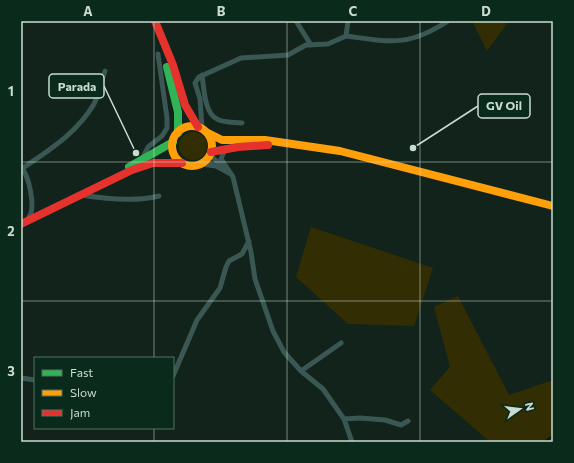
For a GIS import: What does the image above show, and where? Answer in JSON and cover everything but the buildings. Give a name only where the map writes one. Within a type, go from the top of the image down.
[{"type":"main road","points":[[156,24],[173,65],[188,112],[212,142],[211,154]]},
{"type":"main road","points":[[156,24],[178,112],[178,132],[173,142],[173,151],[182,163]]},
{"type":"main road","points":[[178,132],[189,127],[202,129],[222,140],[265,140],[366,156],[553,206]]},
{"type":"main road","points":[[21,221],[29,217],[36,209],[142,160],[173,142]]},
{"type":"main road","points":[[21,224],[99,186],[153,163],[182,163],[191,166],[201,164],[211,154],[225,149],[289,144]]},
{"type":"street","points":[[296,21],[311,45]]},
{"type":"street","points":[[346,36],[348,21]]},
{"type":"street","points":[[202,129],[200,99],[195,83],[202,75],[241,58],[288,55],[299,48],[311,45],[328,44],[346,36],[406,40],[421,37],[448,21]]},
{"type":"street","points":[[142,160],[148,147],[159,140],[167,128],[167,118],[158,54]]},
{"type":"street","points":[[36,209],[28,179],[22,168],[66,138],[74,129],[93,105],[105,71]]},
{"type":"street","points":[[202,75],[207,103],[211,115],[218,120],[242,123]]},
{"type":"street","points":[[188,112],[193,113],[200,106]]},
{"type":"street","points":[[225,149],[221,159],[233,177],[249,241],[255,280],[273,331],[284,352],[301,371],[323,389],[344,419],[352,442]]},
{"type":"street","points":[[211,154],[220,164],[225,165]]},
{"type":"street","points":[[201,164],[220,168],[233,177]]},
{"type":"street","points":[[99,186],[97,192],[98,196],[102,198]]},
{"type":"street","points":[[80,195],[102,198],[145,199],[159,196]]},
{"type":"street","points":[[174,374],[197,320],[220,288],[229,261],[242,254],[249,241]]},
{"type":"street","points":[[301,371],[341,343]]},
{"type":"street","points":[[21,378],[34,380]]},
{"type":"street","points":[[344,419],[360,418],[384,420],[397,425],[408,422]]},
{"type":"shaded area","points":[[472,21],[509,21],[487,51]]},
{"type":"shaded area","points":[[193,132],[203,136],[207,146],[203,156],[193,160],[183,156],[179,146],[183,136]]},
{"type":"shaded area","points":[[311,227],[433,268],[414,326],[348,324],[296,277]]},
{"type":"shaded area","points":[[458,296],[509,395],[553,380],[553,442],[490,442],[430,390],[450,367],[434,307]]},
{"type":"waterway","points":[[544,442],[553,436]]},
{"type":"traffic: fast","points":[[167,67],[178,112],[178,133]]},
{"type":"traffic: fast","points":[[129,167],[173,142]]},
{"type":"traffic: slow","points":[[192,126],[200,128],[206,132],[210,138],[212,146],[210,154],[206,160],[200,164],[192,166],[184,164],[178,160],[174,154],[172,146],[174,138],[178,132],[184,128],[192,126]]},
{"type":"traffic: slow","points":[[206,132],[222,140],[265,140],[340,151],[553,206]]},
{"type":"traffic: jam","points":[[155,21],[173,65],[185,105],[198,127]]},
{"type":"traffic: jam","points":[[211,152],[238,147],[268,145]]},
{"type":"traffic: jam","points":[[21,224],[132,170],[153,163],[182,163]]},
{"type":"place","name":"GV Oil","points":[[413,148]]},
{"type":"place","name":"Parada","points":[[136,153]]}]
